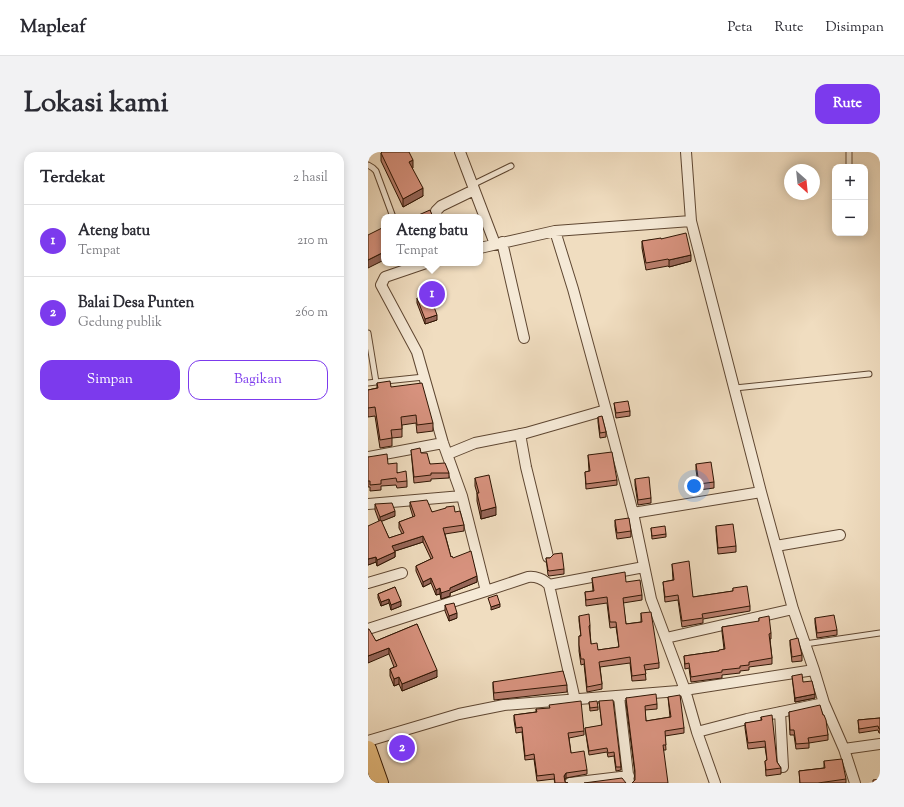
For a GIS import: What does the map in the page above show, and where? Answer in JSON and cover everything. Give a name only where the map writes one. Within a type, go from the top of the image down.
[{"type":"main road","points":[[368,749],[380,783]]},
{"type":"street","points":[[460,152],[473,187],[498,243],[524,338]]},
{"type":"street","points":[[686,152],[692,221],[761,492],[793,609],[824,703],[844,749],[855,783]]},
{"type":"street","points":[[436,214],[436,211],[441,206],[473,187]]},
{"type":"street","points":[[483,247],[555,230],[692,221]]},
{"type":"street","points":[[555,230],[574,289],[633,513],[651,599],[685,690],[697,732],[715,783]]},
{"type":"street","points":[[417,266],[388,276],[384,278],[381,283],[417,352],[443,442],[462,496],[486,592]]},
{"type":"street","points":[[448,454],[475,443],[520,434],[606,410]]},
{"type":"street","points":[[520,434],[526,467],[548,557]]},
{"type":"street","points":[[368,456],[443,442]]},
{"type":"street","points":[[633,513],[761,492]]},
{"type":"street","points":[[368,504],[462,496]]},
{"type":"street","points":[[776,546],[840,535]]},
{"type":"street","points":[[549,585],[644,567]]},
{"type":"street","points":[[368,583],[402,572]]},
{"type":"street","points":[[368,629],[534,576],[549,585],[575,700]]},
{"type":"street","points":[[666,638],[793,609]]},
{"type":"street","points":[[368,741],[459,714],[504,705],[619,697],[685,690],[814,670]]},
{"type":"street","points":[[570,783],[629,779],[619,697]]},
{"type":"street","points":[[697,732],[824,703]]},
{"type":"street","points":[[780,712],[783,767]]},
{"type":"street","points":[[844,749],[880,744]]},
{"type":"lane","points":[[849,164],[850,152]]},
{"type":"lane","points":[[368,165],[376,171],[392,214]]},
{"type":"lane","points":[[473,187],[511,166]]},
{"type":"lane","points":[[368,333],[376,382]]},
{"type":"lane","points":[[735,388],[869,374]]},
{"type":"lane","points":[[368,383],[424,377]]},
{"type":"lane","points":[[805,644],[880,633]]},
{"type":"building","points":[[409,152],[413,160],[409,162],[423,188],[403,199],[381,153]]},
{"type":"building","points":[[430,210],[432,214],[421,214]]},
{"type":"building","points":[[381,228],[381,254],[368,260],[368,235]]},
{"type":"building","points":[[686,233],[691,255],[646,263],[642,241],[661,239]]},
{"type":"building","points":[[429,293],[437,315],[425,319],[417,298]]},
{"type":"building","points":[[390,381],[391,387],[422,383],[433,423],[417,425],[416,415],[401,417],[402,429],[391,430],[392,438],[380,440],[375,407],[368,408],[368,390],[378,388],[377,383]]},
{"type":"building","points":[[628,401],[630,411],[616,413],[614,403]]},
{"type":"building","points":[[602,416],[606,432],[600,433],[598,417]]},
{"type":"building","points":[[420,448],[421,453],[427,453],[430,464],[445,463],[449,473],[431,473],[431,475],[414,477],[411,450]]},
{"type":"building","points":[[612,452],[617,480],[586,484],[585,472],[590,471],[588,455]]},
{"type":"building","points":[[387,454],[388,464],[397,463],[397,473],[406,471],[407,481],[397,482],[396,478],[381,480],[381,484],[370,485],[370,481],[368,481],[368,457]]},
{"type":"building","points":[[711,462],[714,482],[699,484],[696,464]]},
{"type":"building","points":[[489,475],[496,507],[481,511],[477,493],[479,493],[475,478]]},
{"type":"building","points":[[649,477],[651,498],[638,500],[635,479]]},
{"type":"building","points":[[427,500],[432,512],[454,506],[455,512],[460,511],[464,525],[443,528],[451,557],[452,556],[453,558],[471,551],[477,576],[441,593],[440,588],[436,590],[431,578],[423,582],[416,566],[433,558],[423,536],[392,546],[395,552],[377,560],[376,557],[368,559],[368,526],[381,520],[389,538],[404,533],[399,522],[415,516],[410,502]]},
{"type":"building","points":[[392,503],[395,511],[380,517],[375,504]]},
{"type":"building","points":[[629,518],[631,531],[617,533],[615,520]]},
{"type":"building","points":[[733,524],[736,546],[718,548],[716,526]]},
{"type":"building","points":[[665,526],[666,534],[652,536],[651,528]]},
{"type":"building","points":[[562,553],[564,569],[549,571],[546,558],[550,558],[554,554]]},
{"type":"building","points":[[689,561],[693,597],[733,591],[733,588],[747,586],[750,606],[702,614],[703,618],[682,621],[678,595],[665,597],[663,582],[674,580],[672,564]]},
{"type":"building","points":[[625,572],[626,582],[640,580],[642,595],[623,598],[626,624],[642,622],[641,613],[651,612],[659,663],[644,665],[646,674],[632,676],[630,657],[599,662],[602,684],[587,687],[584,659],[581,659],[579,645],[579,636],[581,636],[579,616],[589,614],[591,644],[597,643],[598,650],[619,647],[616,622],[610,622],[607,597],[586,600],[585,592],[594,591],[592,578]]},
{"type":"building","points":[[395,587],[401,601],[391,605],[389,599],[381,602],[378,594]]},
{"type":"building","points":[[497,595],[500,604],[491,607],[488,598]]},
{"type":"building","points":[[454,603],[457,613],[449,616],[445,605]]},
{"type":"building","points":[[834,615],[837,630],[817,633],[815,618]]},
{"type":"building","points":[[769,616],[771,633],[769,634],[772,658],[749,662],[749,665],[740,666],[740,668],[722,670],[722,672],[691,677],[689,663],[685,664],[684,656],[725,649],[722,627],[759,621],[759,618]]},
{"type":"building","points":[[417,624],[437,670],[402,684],[399,677],[394,679],[390,669],[397,666],[389,648],[368,656],[368,629],[376,641]]},
{"type":"building","points":[[798,638],[802,655],[792,657],[790,640]]},
{"type":"building","points":[[563,671],[567,685],[494,693],[493,682]]},
{"type":"building","points":[[802,674],[803,682],[812,681],[815,694],[795,698],[792,676]]},
{"type":"building","points":[[656,694],[657,704],[645,706],[646,721],[671,717],[668,697],[680,695],[684,728],[665,731],[666,745],[663,745],[668,783],[632,783],[635,780],[635,771],[626,698]]},
{"type":"building","points":[[613,700],[621,767],[616,767],[614,752],[608,753],[607,748],[589,751],[585,728],[602,725],[599,701]]},
{"type":"building","points":[[581,701],[584,731],[568,733],[571,753],[584,751],[587,770],[566,773],[564,776],[565,782],[568,783],[555,783],[554,774],[537,776],[534,754],[525,756],[522,727],[516,728],[514,715],[537,712],[536,709],[550,708],[549,705]]},
{"type":"building","points":[[597,701],[598,707],[590,708],[589,702]]},
{"type":"building","points":[[820,705],[826,720],[828,735],[808,738],[809,743],[796,744],[794,730],[790,730],[789,712]]},
{"type":"building","points":[[772,715],[777,762],[781,768],[766,770],[765,761],[767,760],[765,741],[748,743],[745,723],[762,720],[761,717]]},
{"type":"building","points":[[880,718],[880,729],[878,726],[859,729],[858,720]]},
{"type":"building","points":[[842,759],[846,779],[818,783],[800,783],[799,771],[825,768],[824,761]]},
{"type":"building","points":[[622,778],[626,783],[584,783]]},
{"type":"building","points":[[880,779],[880,783],[873,783],[873,780]]},
{"type":"place","name":"Ateng batu","points":[[432,294]]},
{"type":"place","name":"Balai Desa Punten","points":[[402,748]]}]
